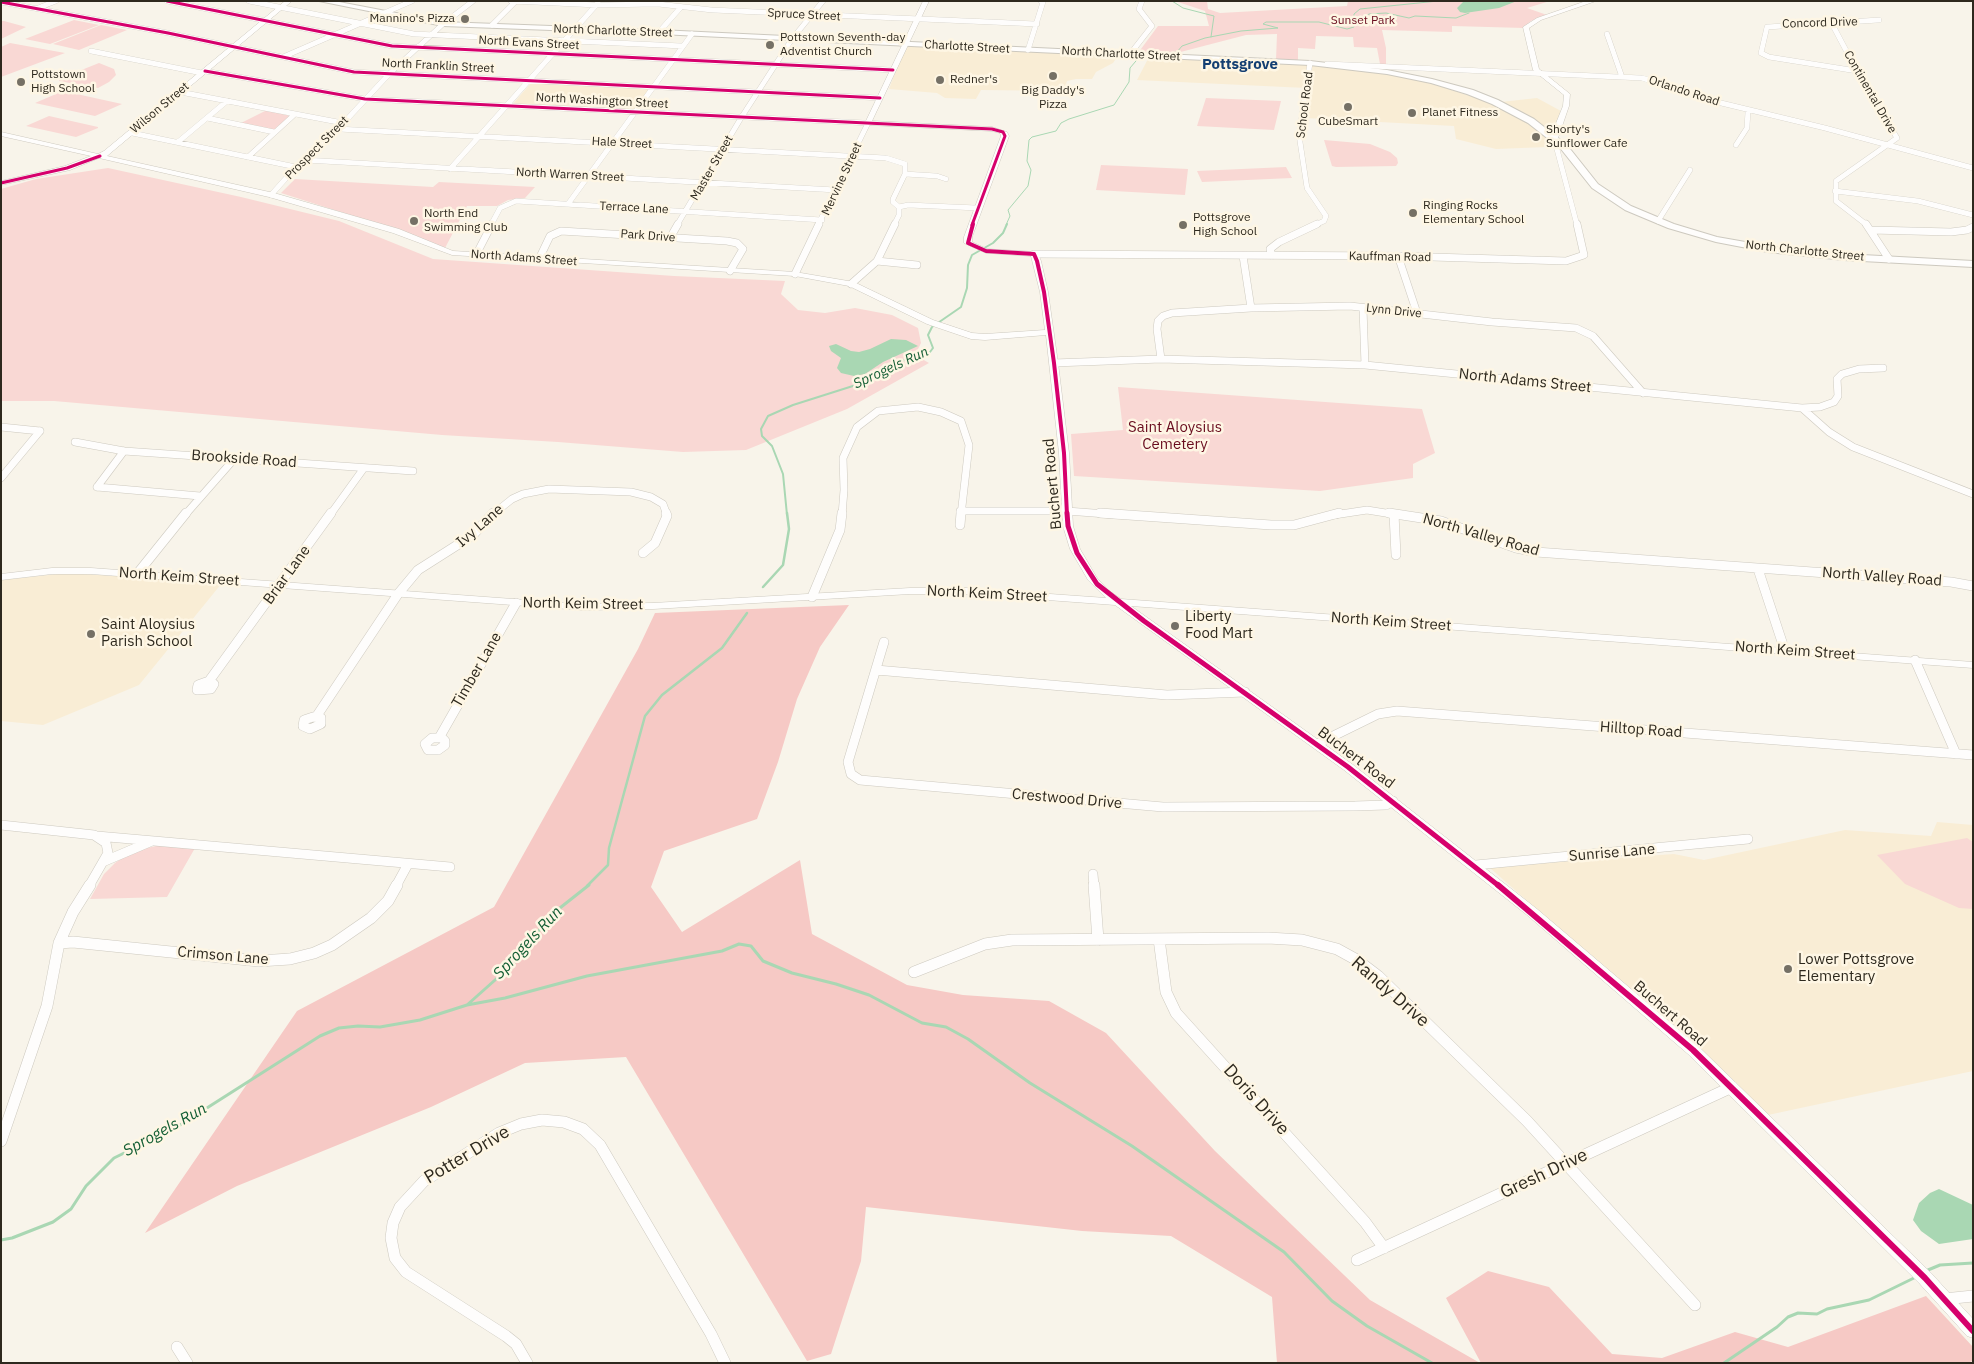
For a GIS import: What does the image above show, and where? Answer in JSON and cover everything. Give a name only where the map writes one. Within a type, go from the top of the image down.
[{"type":"main road","name":"North Charlotte Street","points":[[322,1],[443,24],[906,44]]},
{"type":"main road","name":"Charlotte Street","points":[[906,44],[1028,50]]},
{"type":"main road","name":"North Charlotte Street","points":[[1028,50],[1327,64],[1387,72],[1458,88],[1506,107],[1531,121],[1554,138],[1595,186],[1626,207],[1658,221],[1716,239],[1768,249],[1973,264]]},
{"type":"street","points":[[38,8],[56,1]]},
{"type":"street","name":"North Evans Street","points":[[167,1],[383,45],[893,70]]},
{"type":"street","points":[[198,7],[212,1]]},
{"type":"street","points":[[249,1],[407,33],[683,46]]},
{"type":"street","name":"Wilson Street","points":[[3,181],[67,168],[100,156],[132,133],[289,1]]},
{"type":"street","points":[[283,56],[412,1]]},
{"type":"street","name":"Prospect Street","points":[[271,195],[296,167],[338,129],[389,74],[443,24],[473,1]]},
{"type":"street","name":"Spruce Street","points":[[511,1],[659,2],[682,7],[811,15],[1037,24]]},
{"type":"street","points":[[492,26],[515,1]]},
{"type":"street","name":"Master Street","points":[[670,238],[741,118],[792,39],[823,1]]},
{"type":"street","name":"Mervine Street","points":[[795,274],[926,1]]},
{"type":"street","points":[[1028,50],[1043,2],[1041,1]]},
{"type":"street","points":[[1134,55],[1152,26],[1139,10],[1142,1]]},
{"type":"street","points":[[1554,138],[1567,99],[1564,91],[1538,73],[1526,33],[1526,27],[1540,19],[1593,1]]},
{"type":"street","name":"North Franklin Street","points":[[1,2],[234,46],[344,71],[880,98]]},
{"type":"street","points":[[450,168],[598,3]]},
{"type":"street","points":[[658,32],[682,7]]},
{"type":"street","name":"Concord Drive","points":[[1857,71],[1769,57],[1761,52],[1767,27],[1879,20]]},
{"type":"street","name":"Continental Drive","points":[[1831,22],[1857,71],[1897,138],[1836,181],[1835,191]]},
{"type":"street","points":[[568,204],[692,34]]},
{"type":"street","points":[[1607,34],[1622,77]]},
{"type":"street","name":"North Washington Street","points":[[90,51],[365,99],[999,130],[1004,132],[1005,136],[978,208]]},
{"type":"street","name":"School Road","points":[[1272,256],[1270,249],[1280,242],[1324,221],[1326,216],[1307,188],[1299,136],[1310,63]]},
{"type":"street","name":"Orlando Road","points":[[1327,64],[1647,79],[1698,97],[1825,128],[1973,168]]},
{"type":"street","points":[[180,92],[343,123]]},
{"type":"street","points":[[178,142],[226,101]]},
{"type":"street","points":[[1736,145],[1746,128],[1748,110]]},
{"type":"street","points":[[248,157],[294,115]]},
{"type":"street","points":[[207,118],[274,132]]},
{"type":"street","name":"Hale Street","points":[[338,129],[886,158],[905,164],[905,174]]},
{"type":"street","points":[[132,133],[296,167]]},
{"type":"street","name":"North Adams Street","points":[[1,134],[271,195],[396,231],[448,252],[795,274],[851,284],[930,322],[971,336],[985,338],[1049,332]]},
{"type":"street","name":"Kauffman Road","points":[[1034,254],[1398,256],[1566,261],[1584,255],[1554,138]]},
{"type":"street","name":"North Warren Street","points":[[304,160],[836,190]]},
{"type":"street","points":[[1658,221],[1690,170]]},
{"type":"street","points":[[946,179],[937,176],[905,174],[893,202],[899,207],[978,208],[968,237],[968,243],[982,249],[1034,254]]},
{"type":"street","points":[[1890,259],[1871,230],[1839,205],[1836,201],[1835,191],[1918,201],[1973,215]]},
{"type":"street","name":"Terrace Lane","points":[[476,255],[503,206],[521,201],[822,220]]},
{"type":"street","points":[[851,284],[876,261],[899,215],[899,207]]},
{"type":"street","points":[[1871,230],[1951,232],[1967,230],[1973,227]]},
{"type":"street","name":"Park Drive","points":[[539,259],[550,236],[561,231],[736,243],[743,250],[730,271]]},
{"type":"street","name":"Buchert Road","points":[[1034,254],[1044,292],[1054,363],[1064,453],[1069,533],[1077,553],[1097,584],[1118,602],[1317,744],[1476,865],[1680,1038],[1732,1087],[1944,1299],[1973,1331]]},
{"type":"street","points":[[1243,256],[1251,308]]},
{"type":"street","points":[[1398,256],[1417,313]]},
{"type":"street","points":[[876,261],[917,265]]},
{"type":"street","name":"Lynn Drive","points":[[1161,359],[1157,329],[1158,320],[1163,316],[1182,311],[1329,306],[1363,308],[1510,324],[1565,326],[1584,331],[1592,336],[1643,393]]},
{"type":"street","points":[[1363,308],[1365,365]]},
{"type":"street","name":"North Adams Street","points":[[1054,363],[1161,359],[1365,365],[1802,408]]},
{"type":"street","points":[[1802,408],[1834,402],[1838,396],[1837,379],[1842,374],[1860,369],[1883,368]]},
{"type":"street","points":[[812,597],[840,530],[844,490],[843,458],[857,427],[878,411],[918,407],[941,412],[961,421],[969,445],[967,471],[960,511],[960,525]]},
{"type":"street","points":[[1802,408],[1829,432],[1853,447],[1973,494]]},
{"type":"street","points":[[1,427],[40,431],[1,478]]},
{"type":"street","name":"Brookside Road","points":[[75,442],[124,450],[413,470]]},
{"type":"street","points":[[124,450],[97,487],[200,496]]},
{"type":"street","points":[[137,574],[200,496],[235,458]]},
{"type":"street","points":[[1,464],[12,466]]},
{"type":"street","name":"Briar Lane","points":[[209,681],[281,585],[364,468]]},
{"type":"street","name":"Ivy Lane","points":[[316,717],[398,594],[418,570],[465,542],[474,535],[494,512],[523,494],[543,490],[631,492],[645,495],[658,501],[663,504],[667,516],[655,543],[644,553]]},
{"type":"street","name":"North Valley Road","points":[[960,511],[1067,511],[1294,525],[1344,512],[1367,510],[1441,521],[1516,548],[1536,552],[1951,582],[1973,586]]},
{"type":"street","points":[[1394,514],[1396,555]]},
{"type":"street","points":[[1758,569],[1785,651]]},
{"type":"street","name":"North Keim Street","points":[[1,577],[64,570],[516,603],[616,607],[946,591],[1973,665]]},
{"type":"street","name":"Timber Lane","points":[[439,738],[516,603]]},
{"type":"street","name":"Crestwood Drive","points":[[884,642],[848,762],[850,774],[860,780],[1163,807],[1363,806],[1386,805],[1393,801]]},
{"type":"street","points":[[1915,660],[1956,754]]},
{"type":"street","points":[[876,670],[1167,695],[1245,692]]},
{"type":"street","name":"Hilltop Road","points":[[1317,744],[1378,714],[1397,711],[1973,755]]},
{"type":"street","points":[[1,825],[95,836],[450,867]]},
{"type":"street","points":[[1,1141],[47,1006],[59,943],[73,912],[105,861],[108,853],[107,846],[103,840],[95,836]]},
{"type":"street","name":"Sunrise Lane","points":[[1476,865],[1748,839]]},
{"type":"street","points":[[105,861],[154,840]]},
{"type":"street","name":"Crimson Lane","points":[[59,943],[73,942],[259,961],[290,960],[332,945],[371,918],[388,900],[408,864]]},
{"type":"street","points":[[1093,874],[1098,940]]},
{"type":"street","name":"Doris Drive","points":[[1159,939],[1166,992],[1176,1013],[1365,1222],[1384,1248]]},
{"type":"street","name":"Randy Drive","points":[[914,972],[997,941],[1302,940],[1321,944],[1344,953],[1364,964],[1378,976],[1527,1121],[1695,1305]]},
{"type":"street","name":"Gresh Drive","points":[[1357,1260],[1732,1087]]},
{"type":"street","name":"Potter Drive","points":[[527,1363],[520,1350],[506,1336],[406,1272],[395,1258],[390,1238],[393,1223],[400,1207],[424,1180],[499,1133],[520,1124],[542,1120],[564,1122],[583,1129],[600,1145],[714,1340],[725,1363]]},
{"type":"street","points":[[1944,1299],[1973,1296]]},
{"type":"street","points":[[177,1347],[187,1363]]},
{"type":"shaded area","points":[[1464,1],[1517,1],[1499,8],[1465,13],[1460,12],[1457,8]]},
{"type":"shaded area","points":[[906,44],[1118,56],[1113,63],[1096,72],[1092,79],[1067,81],[1064,91],[981,90],[976,99],[945,98],[937,93],[889,89]]},
{"type":"shaded area","points":[[1149,57],[1319,65],[1397,75],[1427,82],[1492,103],[1537,98],[1561,111],[1547,147],[1496,149],[1456,139],[1454,126],[1305,118],[1306,88],[1137,80]]},
{"type":"shaded area","points":[[532,82],[651,88],[634,111],[512,105]]},
{"type":"shaded area","points":[[891,339],[906,340],[918,346],[883,362],[865,374],[854,376],[841,373],[837,368],[841,358],[831,351],[829,346],[836,344],[851,351],[859,352]]},
{"type":"shaded area","name":"Saint Aloysius Parish School","points":[[68,573],[222,583],[139,685],[43,725],[1,721],[1,580]]},
{"type":"shaded area","points":[[849,605],[820,647],[797,699],[778,762],[757,819],[664,851],[651,887],[682,932],[800,860],[812,934],[907,985],[963,995],[1049,1001],[1106,1033],[1215,1151],[1370,1300],[1480,1363],[1277,1363],[1272,1297],[1171,1236],[1082,1231],[866,1207],[861,1261],[831,1354],[807,1361],[626,1057],[525,1063],[431,1107],[237,1186],[145,1233],[297,1011],[494,907],[638,649],[655,613]]},
{"type":"shaded area","name":"Lower Pottsgrove Elementary","points":[[1937,822],[1973,825],[1973,1071],[1768,1115],[1489,867],[1674,854],[1704,860],[1845,830],[1931,836]]},
{"type":"shaded area","points":[[1939,1189],[1973,1205],[1973,1239],[1939,1244],[1921,1231],[1913,1220],[1919,1203],[1930,1193]]},
{"type":"shaded area","points":[[1488,1271],[1549,1287],[1612,1354],[1662,1358],[1735,1332],[1788,1347],[1926,1296],[1973,1347],[1973,1361],[1967,1363],[1481,1363],[1446,1298]]},
{"type":"green space","name":"Sunset Park","points":[[1175,1],[1207,1],[1208,9],[1220,13],[1347,6],[1348,1],[1550,1],[1527,8],[1547,15],[1531,21],[1524,28],[1452,26],[1452,32],[1382,30],[1386,48],[1386,65],[1380,64],[1377,48],[1354,47],[1353,37],[1316,36],[1315,49],[1298,48],[1298,61],[1276,60],[1277,34],[1246,35],[1169,55],[1138,53],[1158,26],[1209,26],[1205,11]]},
{"type":"green space","points":[[74,20],[99,25],[50,44],[25,39]]},
{"type":"green space","points":[[1,21],[4,21],[26,27],[1,39]]},
{"type":"green space","points":[[101,25],[127,30],[79,50],[53,44]]},
{"type":"green space","points":[[10,43],[65,53],[1,77],[1,47]]},
{"type":"green space","points":[[99,63],[114,69],[116,75],[109,82],[98,88],[59,81],[59,79]]},
{"type":"green space","points":[[63,91],[122,104],[95,116],[35,103]]},
{"type":"green space","points":[[1206,98],[1281,101],[1274,130],[1197,126]]},
{"type":"green space","points":[[267,110],[290,116],[274,130],[241,123]]},
{"type":"green space","points":[[49,116],[98,128],[76,137],[26,126]]},
{"type":"green space","points":[[1324,140],[1370,144],[1390,152],[1397,158],[1398,163],[1396,166],[1332,166]]},
{"type":"green space","points":[[1101,165],[1188,169],[1185,195],[1096,190]]},
{"type":"green space","points":[[1286,167],[1292,178],[1202,182],[1197,171]]},
{"type":"green space","points":[[108,168],[339,221],[433,259],[674,276],[785,281],[781,294],[798,310],[825,313],[855,308],[892,315],[918,328],[921,343],[915,355],[929,363],[847,409],[746,450],[683,452],[442,435],[54,401],[1,401],[1,189],[36,179]]},
{"type":"green space","name":"North End Swimming Club","points":[[295,179],[433,187],[439,182],[535,187],[525,198],[508,200],[497,206],[467,206],[445,248],[416,236],[281,193]]},
{"type":"green space","name":"Saint Aloysius Cemetery","points":[[1118,387],[1422,409],[1435,453],[1413,464],[1413,478],[1320,491],[1074,476],[1071,434],[1123,430]]},
{"type":"green space","points":[[1967,838],[1973,842],[1973,909],[1959,908],[1905,884],[1877,855]]},
{"type":"green space","points":[[162,845],[195,848],[167,897],[90,899],[104,874],[115,863],[146,848]]},
{"type":"waterway","points":[[1172,1],[1183,8],[1214,16],[1211,37]]},
{"type":"waterway","name":"Sprogels Run","points":[[1211,37],[1241,31],[1278,28],[1263,24],[1266,22],[1319,22],[1347,29],[1354,27],[1354,14],[1360,9],[1438,1]]},
{"type":"waterway","points":[[1355,25],[1367,18],[1366,16],[1369,14],[1386,13],[1409,18],[1415,16],[1456,18],[1469,13]]},
{"type":"waterway","name":"Sprogels Run","points":[[1158,54],[1177,52],[1182,46],[1211,37]]},
{"type":"waterway","name":"Sprogels Run","points":[[1006,225],[1010,216],[1008,210],[1028,186],[1031,170],[1027,161],[1029,140],[1032,137],[1056,131],[1061,123],[1069,119],[1114,105],[1129,82],[1130,68],[1141,55]]},
{"type":"waterway","name":"Sprogels Run","points":[[787,515],[783,474],[772,446],[762,436],[761,429],[768,416],[793,405],[856,385],[889,370],[898,362],[930,352],[933,348],[928,335],[932,327],[961,307],[967,288],[968,265],[972,255],[993,243],[1003,233],[1007,224]]},
{"type":"waterway","name":"Sprogels Run","points":[[763,587],[783,565],[789,529],[787,513]]},
{"type":"waterway","name":"Sprogels Run","points":[[587,886],[608,865],[609,848],[645,716],[662,695],[722,648],[747,613]]},
{"type":"waterway","name":"Sprogels Run","points":[[467,1005],[513,964],[551,915],[589,885]]},
{"type":"waterway","points":[[467,1005],[505,998],[587,976],[722,951],[739,944],[751,946],[763,961],[792,973],[836,984],[869,995],[922,1023],[946,1027],[968,1039],[1030,1083],[1132,1146],[1284,1252],[1332,1301],[1367,1326],[1432,1363]]},
{"type":"waterway","name":"Sprogels Run","points":[[1,1240],[12,1238],[53,1222],[71,1209],[86,1186],[114,1158],[177,1127],[320,1036],[339,1028],[358,1026],[380,1027],[420,1020],[467,1005]]},
{"type":"waterway","points":[[1928,1270],[1940,1265],[1973,1263]]},
{"type":"waterway","points":[[1724,1363],[1777,1327],[1788,1317],[1798,1313],[1817,1314],[1827,1309],[1869,1300],[1916,1277]]},
{"type":"cycle path","points":[[167,1],[392,46],[893,70]]},
{"type":"cycle path","points":[[1,2],[168,33],[354,72],[880,98]]},
{"type":"cycle path","points":[[205,71],[365,99],[992,129],[1003,132],[1005,136],[968,237],[968,243],[986,251],[1034,254],[1037,261],[1044,292],[1054,363],[1064,453],[1068,526],[1077,553],[1097,584],[1144,621],[1348,767],[1532,912],[1693,1050],[1925,1278],[1973,1331]]},
{"type":"cycle path","points":[[1,183],[67,168],[100,156]]},
{"type":"place","name":"Mannino's Pizza","points":[[465,19]]},
{"type":"place","name":"Pottstown Seventh-day Adventist Church","points":[[770,45]]},
{"type":"place","name":"Big Daddy's Pizza","points":[[1053,76]]},
{"type":"place","name":"Redner's","points":[[940,80]]},
{"type":"place","name":"Pottstown High School","points":[[21,82]]},
{"type":"place","name":"CubeSmart","points":[[1348,107]]},
{"type":"place","name":"Planet Fitness","points":[[1412,113]]},
{"type":"place","name":"Shorty's Sunflower Cafe","points":[[1536,137]]},
{"type":"place","name":"Ringing Rocks Elementary School","points":[[1413,213]]},
{"type":"place","name":"North End Swimming Club","points":[[414,221]]},
{"type":"place","name":"Pottsgrove High School","points":[[1183,225]]},
{"type":"place","name":"Liberty Food Mart","points":[[1175,626]]},
{"type":"place","name":"Saint Aloysius Parish School","points":[[91,634]]},
{"type":"place","name":"Lower Pottsgrove Elementary","points":[[1788,969]]},
{"type":"district","name":"Pottsgrove","points":[[1240,65]]}]
